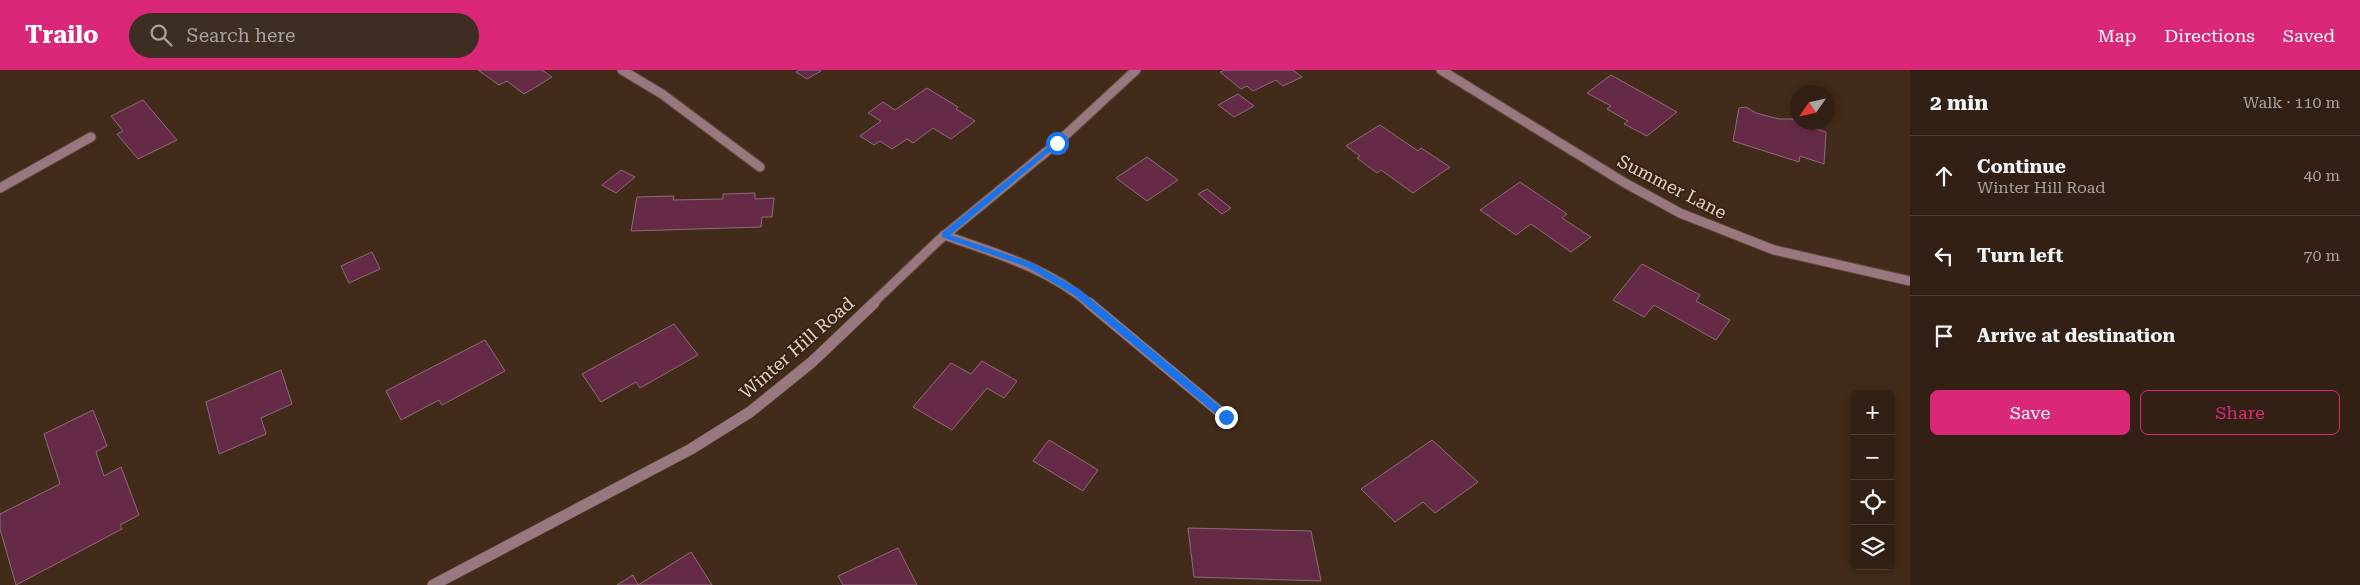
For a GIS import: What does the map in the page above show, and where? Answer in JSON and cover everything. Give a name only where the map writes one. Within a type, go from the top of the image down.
[{"type":"street","points":[[622,70],[662,94],[760,167]]},
{"type":"street","name":"Winter Hill Road","points":[[432,585],[691,450],[750,412],[812,362],[944,235],[1057,143],[1136,70]]},
{"type":"street","name":"Summer Lane","points":[[1441,70],[1624,183],[1680,213],[1774,250],[1815,261],[1910,281]]},
{"type":"street","points":[[0,188],[91,137]]},
{"type":"street","points":[[944,235],[1030,265],[1077,292],[1226,417]]},
{"type":"building","points":[[478,70],[542,70],[552,77],[524,94],[507,81],[499,85]]},
{"type":"building","points":[[799,70],[821,71],[807,79],[796,72]]},
{"type":"building","points":[[1225,70],[1293,70],[1302,77],[1283,86],[1276,80],[1253,91],[1247,86],[1241,89],[1220,72]]},
{"type":"building","points":[[1611,75],[1677,112],[1647,136],[1624,124],[1628,121],[1607,109],[1611,106],[1587,93]]},
{"type":"building","points":[[927,88],[958,107],[956,109],[975,121],[951,139],[933,128],[913,143],[907,139],[892,149],[880,141],[874,145],[860,136],[881,121],[868,113],[883,102],[895,110]]},
{"type":"building","points":[[1238,94],[1254,106],[1234,117],[1218,105]]},
{"type":"building","points":[[143,100],[177,140],[138,159],[117,134],[123,131],[111,116]]},
{"type":"building","points":[[1746,107],[1756,113],[1779,119],[1790,119],[1790,130],[1819,130],[1826,132],[1824,164],[1800,156],[1799,162],[1733,141],[1739,108]]},
{"type":"building","points":[[1380,125],[1418,151],[1421,148],[1450,167],[1413,193],[1381,170],[1377,173],[1357,158],[1360,156],[1346,146]]},
{"type":"building","points":[[1147,157],[1178,180],[1147,201],[1116,178]]},
{"type":"building","points":[[621,170],[635,177],[616,193],[602,185]]},
{"type":"building","points":[[1520,182],[1567,214],[1562,218],[1591,237],[1571,252],[1531,224],[1516,235],[1480,210]]},
{"type":"building","points":[[1207,189],[1231,208],[1222,214],[1198,194]]},
{"type":"building","points":[[755,193],[755,199],[774,198],[772,217],[762,217],[761,227],[631,231],[637,197],[674,196],[673,200],[723,199],[723,194]]},
{"type":"building","points":[[372,252],[380,269],[349,283],[341,266]]},
{"type":"building","points":[[1642,264],[1700,295],[1696,301],[1730,320],[1716,340],[1654,305],[1644,317],[1613,300]]},
{"type":"building","points":[[674,324],[698,355],[640,388],[636,382],[601,402],[582,374]]},
{"type":"building","points":[[485,340],[505,371],[442,405],[439,400],[401,420],[386,391]]},
{"type":"building","points":[[982,361],[1017,381],[1004,398],[987,388],[952,430],[913,407],[951,363],[971,374]]},
{"type":"building","points":[[281,370],[292,404],[261,418],[266,434],[219,454],[206,402]]},
{"type":"building","points":[[93,410],[107,446],[96,452],[104,476],[121,467],[139,515],[120,525],[122,529],[16,585],[0,529],[0,514],[60,484],[44,434]]},
{"type":"building","points":[[1049,440],[1098,470],[1083,491],[1033,461]]},
{"type":"building","points":[[1432,440],[1478,482],[1435,513],[1423,502],[1395,522],[1361,489]]},
{"type":"building","points":[[1188,528],[1311,531],[1321,581],[1194,577]]},
{"type":"building","points":[[898,548],[917,585],[843,585],[838,576]]},
{"type":"building","points":[[691,552],[712,585],[638,585]]},
{"type":"building","points":[[633,575],[638,585],[617,585]]},
{"type":"route","points":[[1057,143],[944,235],[1030,265],[1077,292],[1226,417]]}]
